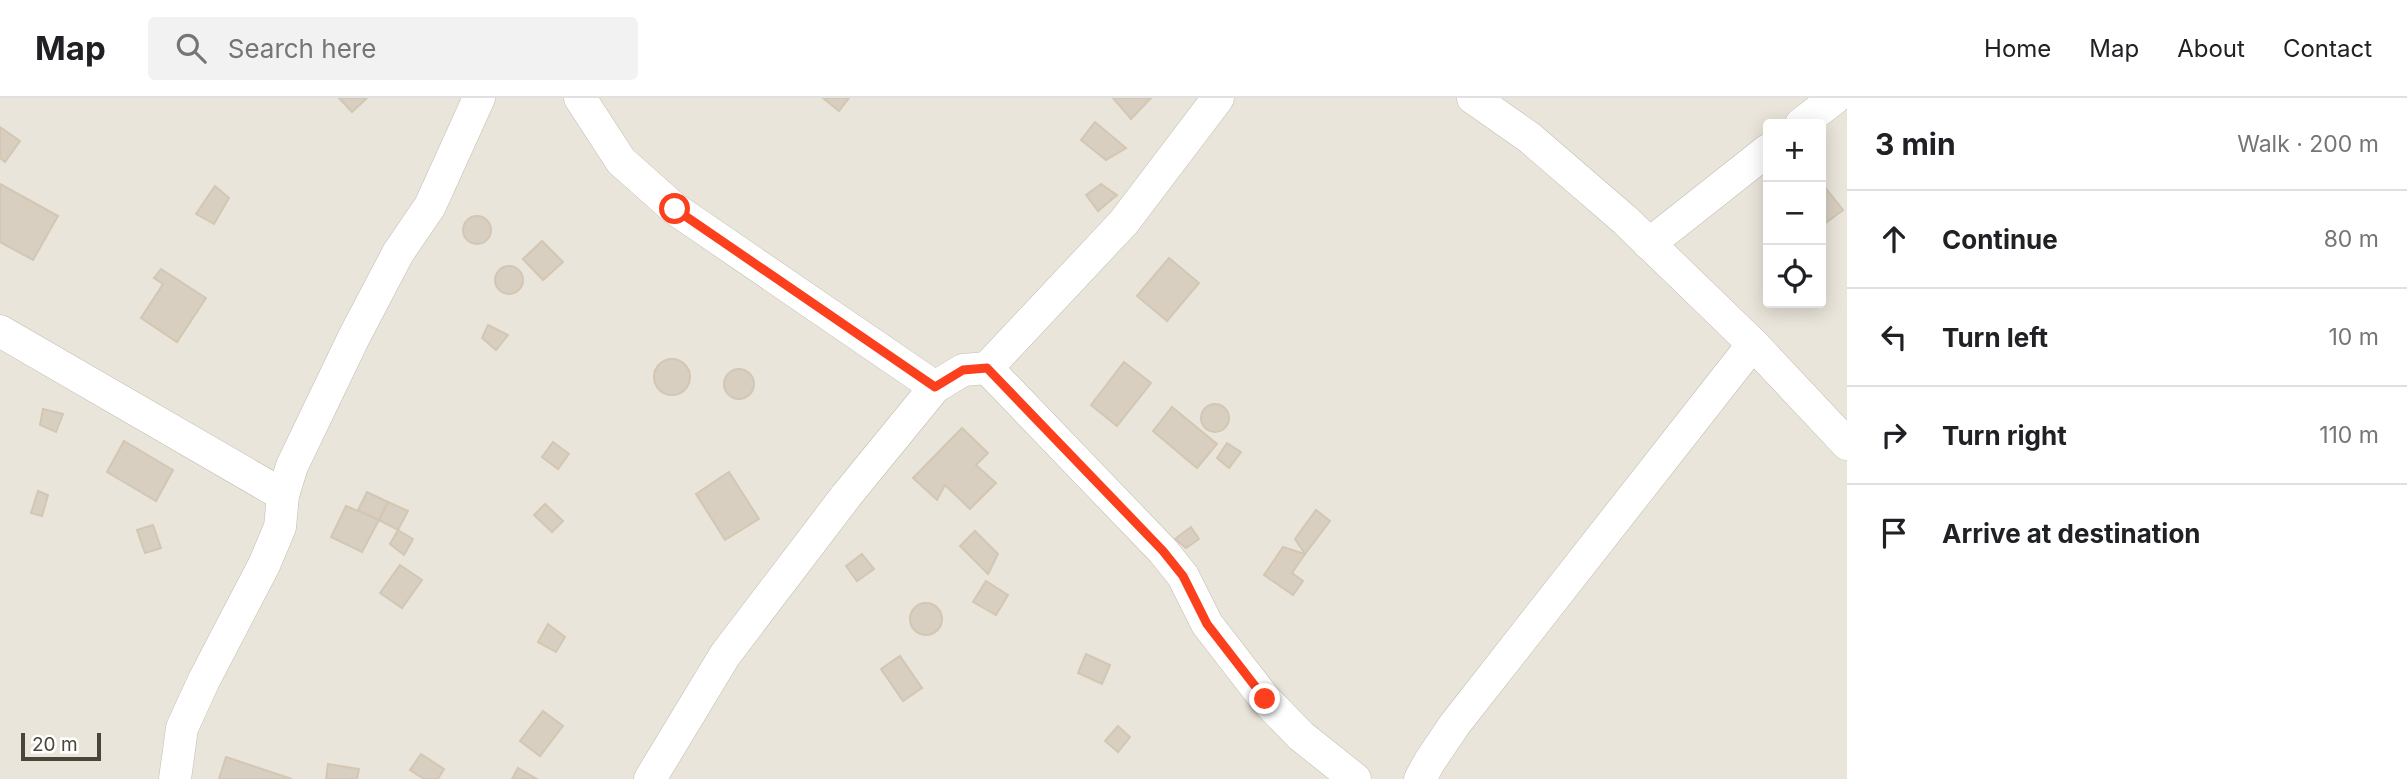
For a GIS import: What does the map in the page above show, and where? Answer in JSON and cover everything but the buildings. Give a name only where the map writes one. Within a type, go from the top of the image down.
[{"type":"street","points":[[174,779],[182,728],[264,565],[280,527],[283,495],[292,466],[398,253],[430,206],[480,98]]},
{"type":"street","points":[[580,98],[621,161],[675,209],[935,387]]},
{"type":"street","points":[[650,779],[725,655],[846,496],[935,387],[963,370],[987,368],[1124,222],[1217,98]]},
{"type":"street","points":[[1474,98],[1530,138],[1649,244],[1753,344],[1847,444]]},
{"type":"street","points":[[1808,119],[1835,98]]},
{"type":"street","points":[[1649,244],[1763,154]]},
{"type":"street","points":[[0,331],[283,495]]},
{"type":"street","points":[[1420,779],[1455,724],[1753,344]]},
{"type":"street","points":[[987,368],[1145,530],[1177,568],[1207,624],[1265,699],[1301,736],[1355,779]]},
{"type":"shaded area","points":[[0,98],[1847,98],[1847,779],[0,779]]},
{"type":"route","points":[[675,209],[935,387],[963,370],[987,368],[1163,551],[1183,576],[1195,603],[1224,649],[1265,699]]}]
